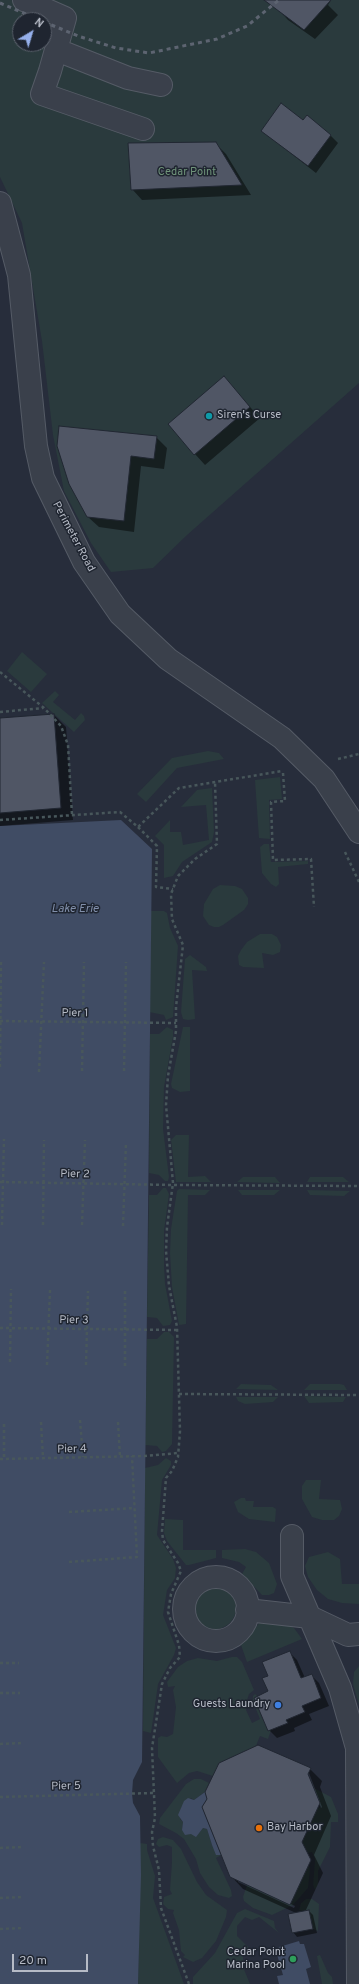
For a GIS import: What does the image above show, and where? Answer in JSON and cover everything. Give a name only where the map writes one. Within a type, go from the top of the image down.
[{"type":"street","points":[[24,0],[65,18],[57,50],[42,94],[143,128]]},
{"type":"street","points":[[57,50],[128,78],[160,84]]},
{"type":"street","name":"Perimeter Road","points":[[0,202],[19,275],[36,446],[43,478],[84,562],[120,614],[168,659],[282,738],[310,765],[324,779],[359,832]]},
{"type":"street","points":[[292,1536],[292,1576],[340,1688],[357,1748],[358,1984]]},
{"type":"street","points":[[248,1610],[310,1617],[348,1635],[359,1634]]},
{"type":"path","points":[[0,672],[44,708],[61,726],[68,745],[72,815]]},
{"type":"path","points":[[0,712],[44,708]]},
{"type":"path","points":[[138,827],[179,788],[283,771],[359,754]]},
{"type":"path","points":[[283,771],[285,801],[271,802],[273,860],[311,859],[314,906]]},
{"type":"path","points":[[189,1984],[162,1908],[159,1870],[153,1846],[152,1832],[155,1818],[152,1748],[162,1684],[170,1668],[180,1657],[180,1645],[168,1612],[171,1594],[181,1571],[178,1563],[164,1540],[162,1531],[166,1478],[172,1471],[178,1453],[180,1431],[177,1330],[169,1286],[166,1250],[173,1185],[166,1105],[168,1076],[176,1030],[176,1007],[183,945],[172,919],[171,894],[178,876],[195,859],[217,844],[215,782]]},
{"type":"path","points":[[0,820],[120,812],[157,846],[156,887],[173,889]]},
{"type":"path","points":[[0,1067],[1,960]]},
{"type":"path","points":[[39,1072],[44,962]]},
{"type":"path","points":[[82,1071],[84,962]]},
{"type":"path","points":[[124,1071],[126,962]]},
{"type":"path","name":"Pier 1","points":[[0,1021],[176,1023]]},
{"type":"path","points":[[2,1224],[4,1139]]},
{"type":"path","points":[[43,1225],[44,1140]]},
{"type":"path","points":[[82,1225],[85,1140]]},
{"type":"path","points":[[123,1226],[126,1142]]},
{"type":"path","name":"Pier 2","points":[[2,1182],[359,1186]]},
{"type":"path","points":[[10,1362],[11,1289]]},
{"type":"path","points":[[47,1365],[50,1290]]},
{"type":"path","points":[[125,1290],[125,1366]]},
{"type":"path","points":[[86,1364],[88,1291]]},
{"type":"path","name":"Pier 3","points":[[0,1328],[177,1330]]},
{"type":"path","points":[[179,1394],[359,1395]]},
{"type":"path","points":[[80,1420],[83,1458]]},
{"type":"path","points":[[41,1422],[43,1458]]},
{"type":"path","points":[[118,1422],[120,1456]]},
{"type":"path","points":[[4,1424],[4,1459]]},
{"type":"path","name":"Pier 4","points":[[0,1459],[145,1456],[178,1453]]},
{"type":"path","points":[[69,1562],[137,1557],[132,1456]]},
{"type":"path","points":[[69,1512],[134,1508]]},
{"type":"path","points":[[0,1663],[19,1663]]},
{"type":"path","points":[[0,1693],[20,1693]]},
{"type":"path","points":[[0,1744],[21,1743]]},
{"type":"path","name":"Pier 5","points":[[0,1797],[154,1793]]},
{"type":"path","points":[[0,1848],[23,1847]]},
{"type":"path","points":[[0,1898],[24,1898]]},
{"type":"path","points":[[0,1929],[24,1928]]},
{"type":"green space","name":"Cedar Point","points":[[0,0],[359,0],[359,383],[187,535],[153,568],[111,572],[91,543],[64,491],[53,435],[42,341],[22,223],[0,177]]},
{"type":"green space","points":[[22,652],[47,674],[31,692],[7,671]]},
{"type":"green space","points":[[55,691],[59,695],[53,702],[75,720],[81,713],[84,716],[85,720],[74,732],[42,703]]},
{"type":"green space","points":[[208,751],[219,753],[224,759],[177,768],[146,802],[137,794],[172,758]]},
{"type":"green space","points":[[280,777],[282,799],[269,800],[270,839],[259,838],[255,780]]},
{"type":"green space","points":[[212,788],[214,832],[212,842],[182,862],[173,876],[164,878],[164,845],[155,836],[170,820],[170,832],[181,832],[183,845],[209,840],[206,805],[181,807],[197,790]]},
{"type":"green space","points":[[264,844],[269,844],[271,862],[308,861],[308,864],[278,867],[279,884],[276,887],[271,884],[262,873],[260,847]]},
{"type":"green space","points":[[220,885],[235,886],[242,889],[248,898],[248,904],[244,910],[223,925],[214,927],[209,925],[203,916],[204,904],[213,889]]},
{"type":"green space","points":[[151,911],[164,911],[167,913],[170,928],[178,946],[173,1017],[166,1020],[164,1015],[149,1012]]},
{"type":"green space","points":[[260,934],[272,934],[277,937],[281,945],[280,952],[273,955],[262,953],[264,968],[243,967],[239,965],[238,956],[241,950],[247,942]]},
{"type":"green space","points":[[190,955],[206,967],[207,971],[192,970],[195,1019],[188,1020],[183,1019],[181,1012],[185,959]]},
{"type":"green space","points":[[167,1027],[173,1030],[173,1037],[164,1087],[163,1129],[169,1177],[168,1181],[165,1181],[159,1175],[149,1173],[150,1034],[159,1034]]},
{"type":"green space","points":[[183,1027],[190,1027],[190,1091],[180,1092],[172,1088],[171,1084]]},
{"type":"green space","points":[[176,1135],[189,1135],[188,1177],[205,1176],[211,1182],[176,1182],[171,1140]]},
{"type":"green space","points":[[243,1177],[275,1177],[280,1183],[237,1182]]},
{"type":"green space","points":[[310,1177],[343,1177],[349,1182],[307,1182]]},
{"type":"green space","points":[[163,1188],[166,1188],[169,1194],[164,1231],[164,1265],[165,1284],[172,1321],[170,1325],[163,1326],[157,1318],[147,1317],[149,1195],[157,1195]]},
{"type":"green space","points":[[179,1189],[210,1190],[205,1195],[188,1195],[186,1324],[179,1325],[172,1287],[170,1253],[171,1229],[177,1191]]},
{"type":"green space","points":[[238,1190],[280,1190],[274,1195],[242,1195]]},
{"type":"green space","points":[[307,1190],[350,1191],[344,1196],[310,1195]]},
{"type":"green space","points":[[164,1332],[169,1332],[174,1337],[172,1444],[166,1451],[162,1452],[157,1446],[145,1445],[147,1339],[157,1339]]},
{"type":"green space","points":[[241,1384],[271,1385],[278,1390],[236,1389]]},
{"type":"green space","points":[[310,1384],[340,1384],[344,1385],[347,1390],[304,1390]]},
{"type":"green space","points":[[304,1396],[346,1397],[343,1402],[309,1403]]},
{"type":"green space","points":[[236,1397],[278,1397],[273,1402],[245,1404],[238,1401]]},
{"type":"green space","points":[[166,1458],[171,1461],[171,1465],[162,1480],[157,1535],[173,1559],[176,1568],[175,1578],[167,1590],[163,1615],[176,1648],[174,1655],[158,1684],[151,1733],[143,1731],[145,1468],[158,1465]]},
{"type":"green space","points":[[306,1480],[321,1480],[319,1499],[340,1500],[342,1509],[339,1516],[334,1520],[322,1520],[312,1517],[302,1499],[302,1486]]},
{"type":"green space","points":[[241,1498],[245,1498],[246,1501],[254,1501],[253,1507],[273,1507],[276,1509],[275,1522],[249,1519],[238,1512],[234,1502]]},
{"type":"green space","points":[[165,1519],[183,1520],[183,1550],[216,1550],[216,1558],[186,1565],[167,1541],[164,1533]]},
{"type":"green space","points":[[245,1549],[256,1552],[269,1563],[277,1584],[274,1593],[262,1595],[242,1574],[246,1567],[239,1562],[222,1558],[222,1550]]},
{"type":"green space","points":[[328,1552],[340,1559],[342,1584],[359,1584],[359,1604],[342,1603],[328,1599],[317,1590],[308,1577],[305,1566],[309,1557]]},
{"type":"green space","points":[[215,1587],[230,1593],[236,1608],[230,1623],[215,1629],[200,1623],[194,1608],[200,1593]]},
{"type":"green space","points":[[261,1621],[282,1621],[294,1628],[302,1639],[247,1662],[241,1645]]},
{"type":"green space","points":[[237,1657],[242,1662],[254,1690],[249,1694],[246,1710],[252,1723],[260,1719],[253,1702],[253,1696],[255,1694],[257,1696],[255,1698],[271,1730],[268,1739],[260,1736],[253,1753],[247,1750],[219,1763],[213,1776],[197,1771],[189,1773],[177,1783],[158,1757],[158,1738],[161,1736],[167,1737],[173,1734],[176,1707],[173,1690],[175,1686],[168,1687],[167,1682],[178,1667],[187,1661],[198,1658],[217,1661]]},
{"type":"green space","points":[[359,1666],[359,1705],[353,1684],[354,1672]]},
{"type":"green space","points":[[194,1779],[201,1779],[209,1783],[205,1792],[194,1800],[191,1798],[182,1806],[180,1819],[183,1822],[182,1830],[191,1834],[199,1833],[203,1828],[207,1829],[212,1845],[219,1855],[221,1855],[216,1858],[231,1890],[232,1896],[229,1898],[218,1895],[209,1887],[200,1873],[196,1859],[184,1839],[159,1824],[160,1818],[186,1784]]},
{"type":"green space","points":[[314,1788],[331,1797],[338,1814],[338,1822],[331,1822],[330,1847],[318,1871],[318,1884],[315,1890],[313,1885],[315,1859],[312,1852],[308,1853],[302,1842],[315,1814],[313,1810],[321,1807]]},
{"type":"green space","points":[[163,1837],[173,1840],[181,1849],[197,1882],[206,1895],[227,1910],[226,1917],[216,1941],[202,1958],[193,1962],[183,1957],[185,1955],[181,1951],[179,1930],[173,1913],[174,1910],[168,1909],[163,1904],[164,1897],[172,1894],[170,1890],[172,1847],[167,1845],[159,1847],[156,1844],[158,1839]]},
{"type":"green space","points":[[140,1843],[147,1844],[147,1850],[155,1876],[153,1898],[184,1984],[138,1984]]},
{"type":"green space","points":[[309,1864],[310,1871],[308,1888],[293,1905],[272,1915],[253,1908],[244,1901],[243,1897],[247,1885]]},
{"type":"green space","points":[[306,1899],[312,1899],[319,1904],[318,1931],[313,1929],[309,1910],[299,1910],[301,1903]]},
{"type":"green space","points":[[245,1909],[274,1921],[275,1928],[279,1933],[259,1917],[252,1920],[245,1917],[237,1926],[237,1936],[254,1953],[243,1954],[243,1967],[250,1984],[193,1984],[193,1977],[215,1953],[237,1913]]},
{"type":"green space","points":[[320,1955],[328,1973],[332,1977],[333,1984],[322,1984],[317,1956]]},
{"type":"water","name":"Lake Erie","points":[[121,820],[152,849],[142,1762],[133,1780],[132,1794],[133,1803],[140,1816],[141,1875],[138,1984],[0,1984],[0,826]]},
{"type":"water","points":[[205,1792],[207,1799],[202,1807],[221,1855],[216,1855],[207,1829],[203,1828],[196,1837],[191,1834],[185,1835],[182,1830],[183,1822],[178,1815],[184,1801],[188,1798],[194,1800]]},
{"type":"water","name":"Cedar Point Marina Pool","points":[[299,1941],[300,1944],[304,1944],[311,1967],[306,1969],[310,1984],[279,1984],[277,1976],[283,1975],[276,1951],[279,1947]]},
{"type":"building","points":[[264,0],[331,0],[304,30]]},
{"type":"building","points":[[281,103],[303,120],[307,115],[331,135],[308,166],[261,131]]},
{"type":"building","points":[[216,142],[242,185],[131,190],[128,143]]},
{"type":"building","name":"Siren's Curse","points":[[224,376],[250,407],[194,455],[168,424]]},
{"type":"building","points":[[59,426],[157,436],[154,459],[131,456],[124,521],[87,517],[69,484],[57,446]]},
{"type":"building","points":[[54,714],[61,808],[0,813],[0,718]]},
{"type":"building","points":[[290,1651],[301,1678],[312,1674],[321,1698],[302,1706],[305,1712],[286,1720],[288,1723],[268,1731],[254,1698],[268,1691],[262,1678],[268,1676],[262,1662]]},
{"type":"building","name":"Bay Harbor","points":[[258,1745],[311,1768],[308,1774],[320,1803],[302,1842],[311,1860],[290,1905],[230,1877],[202,1807],[207,1799],[205,1792],[219,1763]]},
{"type":"building","points":[[309,1910],[313,1929],[292,1933],[288,1914]]},
{"type":"railway","points":[[52,25],[81,37],[116,48],[149,53],[217,39],[247,26],[279,0]]},
{"type":"railway","points":[[0,3],[21,12]]},
{"type":"place","name":"Siren's Curse","points":[[209,416]]},
{"type":"place","name":"Guests Laundry","points":[[278,1705]]},
{"type":"place","name":"Bay Harbor","points":[[259,1828]]},
{"type":"place","name":"Cedar Point Marina Pool","points":[[293,1959]]}]
